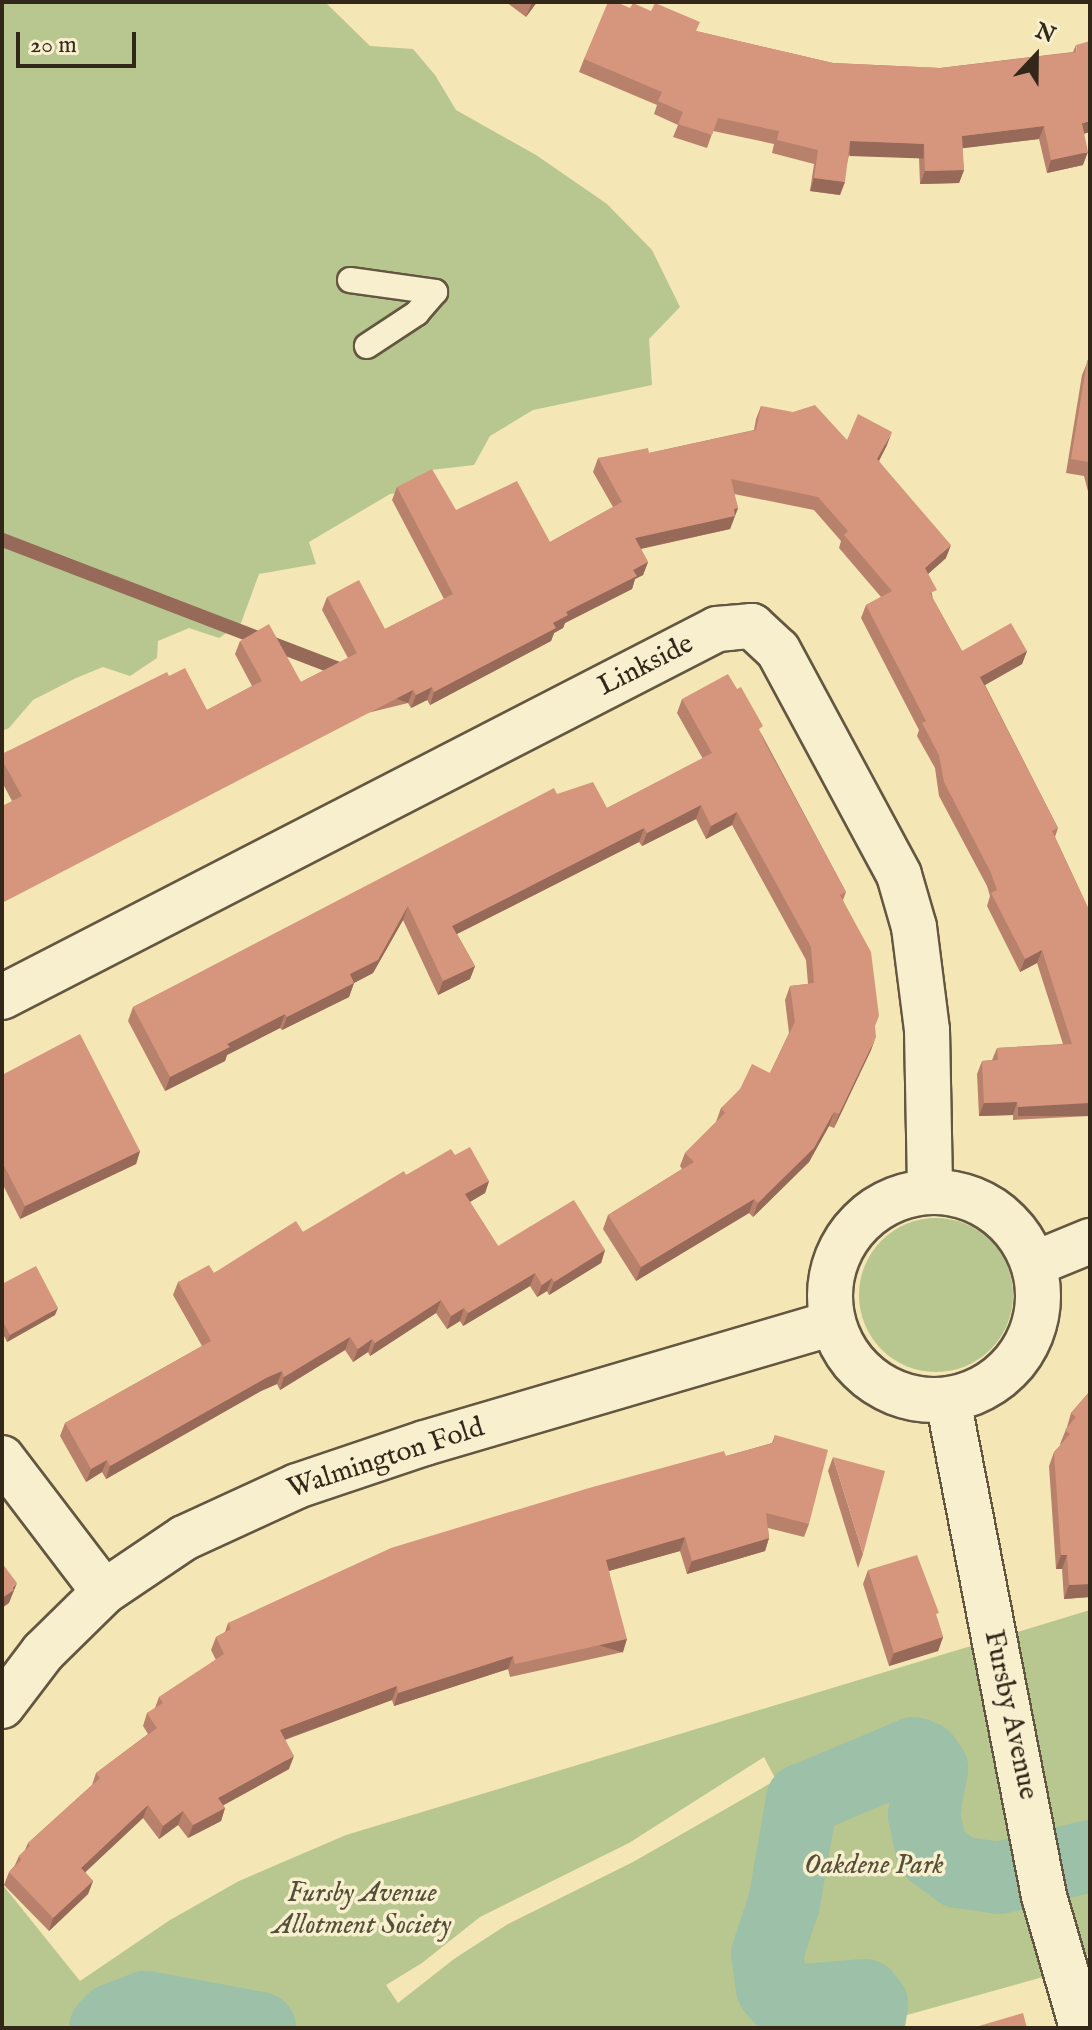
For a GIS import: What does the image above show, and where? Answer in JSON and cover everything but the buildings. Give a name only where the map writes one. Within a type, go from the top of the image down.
[{"type":"street","name":"Linkside","points":[[2,997],[717,629],[752,626],[778,650],[899,875],[914,927],[927,1030],[930,1191]]},
{"type":"street","points":[[930,1191],[963,1196],[994,1210],[1019,1234],[1034,1264],[1039,1294],[1035,1324],[1023,1352],[1003,1375],[977,1392],[948,1400],[918,1399],[889,1391],[864,1374],[845,1351],[833,1323],[829,1292],[835,1262],[850,1234],[872,1212],[899,1197],[930,1191]]},
{"type":"street","points":[[1034,1264],[1090,1241]]},
{"type":"street","name":"Walmington Fold","points":[[2,1706],[43,1652],[104,1592],[184,1538],[297,1486],[425,1443],[833,1323]]},
{"type":"street","name":"Fursby Avenue","points":[[948,1400],[1037,1847],[1044,1896],[1082,2028]]},
{"type":"street","points":[[2,1458],[104,1592]]},
{"type":"lane","points":[[350,280],[435,292],[417,313],[367,346]]},
{"type":"green space","points":[[2,2],[325,2],[370,46],[413,49],[435,75],[456,110],[536,155],[607,204],[652,250],[680,307],[649,339],[652,385],[533,410],[490,436],[474,465],[431,470],[414,492],[390,494],[309,542],[316,564],[259,574],[241,623],[219,638],[189,628],[158,641],[157,658],[130,676],[103,667],[76,678],[33,700],[9,728],[2,731]]},
{"type":"green space","points":[[936,1218],[966,1223],[991,1240],[1008,1265],[1013,1295],[1008,1325],[991,1350],[966,1367],[936,1372],[906,1367],[881,1350],[864,1325],[859,1295],[864,1265],[881,1240],[906,1223]]},
{"type":"green space","points":[[1090,1610],[1090,1953],[1078,1962],[1028,1918],[1043,1977],[882,2022],[879,2028],[2,2028],[2,1884],[80,1981],[170,1920],[239,1881],[346,1835]],"holes":[[[764,1757],[776,1780],[633,1862],[508,1924],[454,1959],[398,2003],[386,1985],[422,1963],[480,1917],[629,1843]]]},
{"type":"waterway","points":[[864,2028],[869,2024],[872,2004],[865,1995],[792,2001],[780,1998],[772,1988],[767,1954],[784,1903],[802,1800],[914,1753],[924,1757],[932,1768],[924,1815],[932,1852],[959,1872],[999,1878],[1090,1856]]},
{"type":"waterway","points":[[105,2028],[114,2019],[146,2007],[260,2028]]},
{"type":"park label","name":"Oakdene Park","points":[[874,1866]]},
{"type":"park label","name":"Fursby Avenue Allotment Society","points":[[362,1910]]}]
